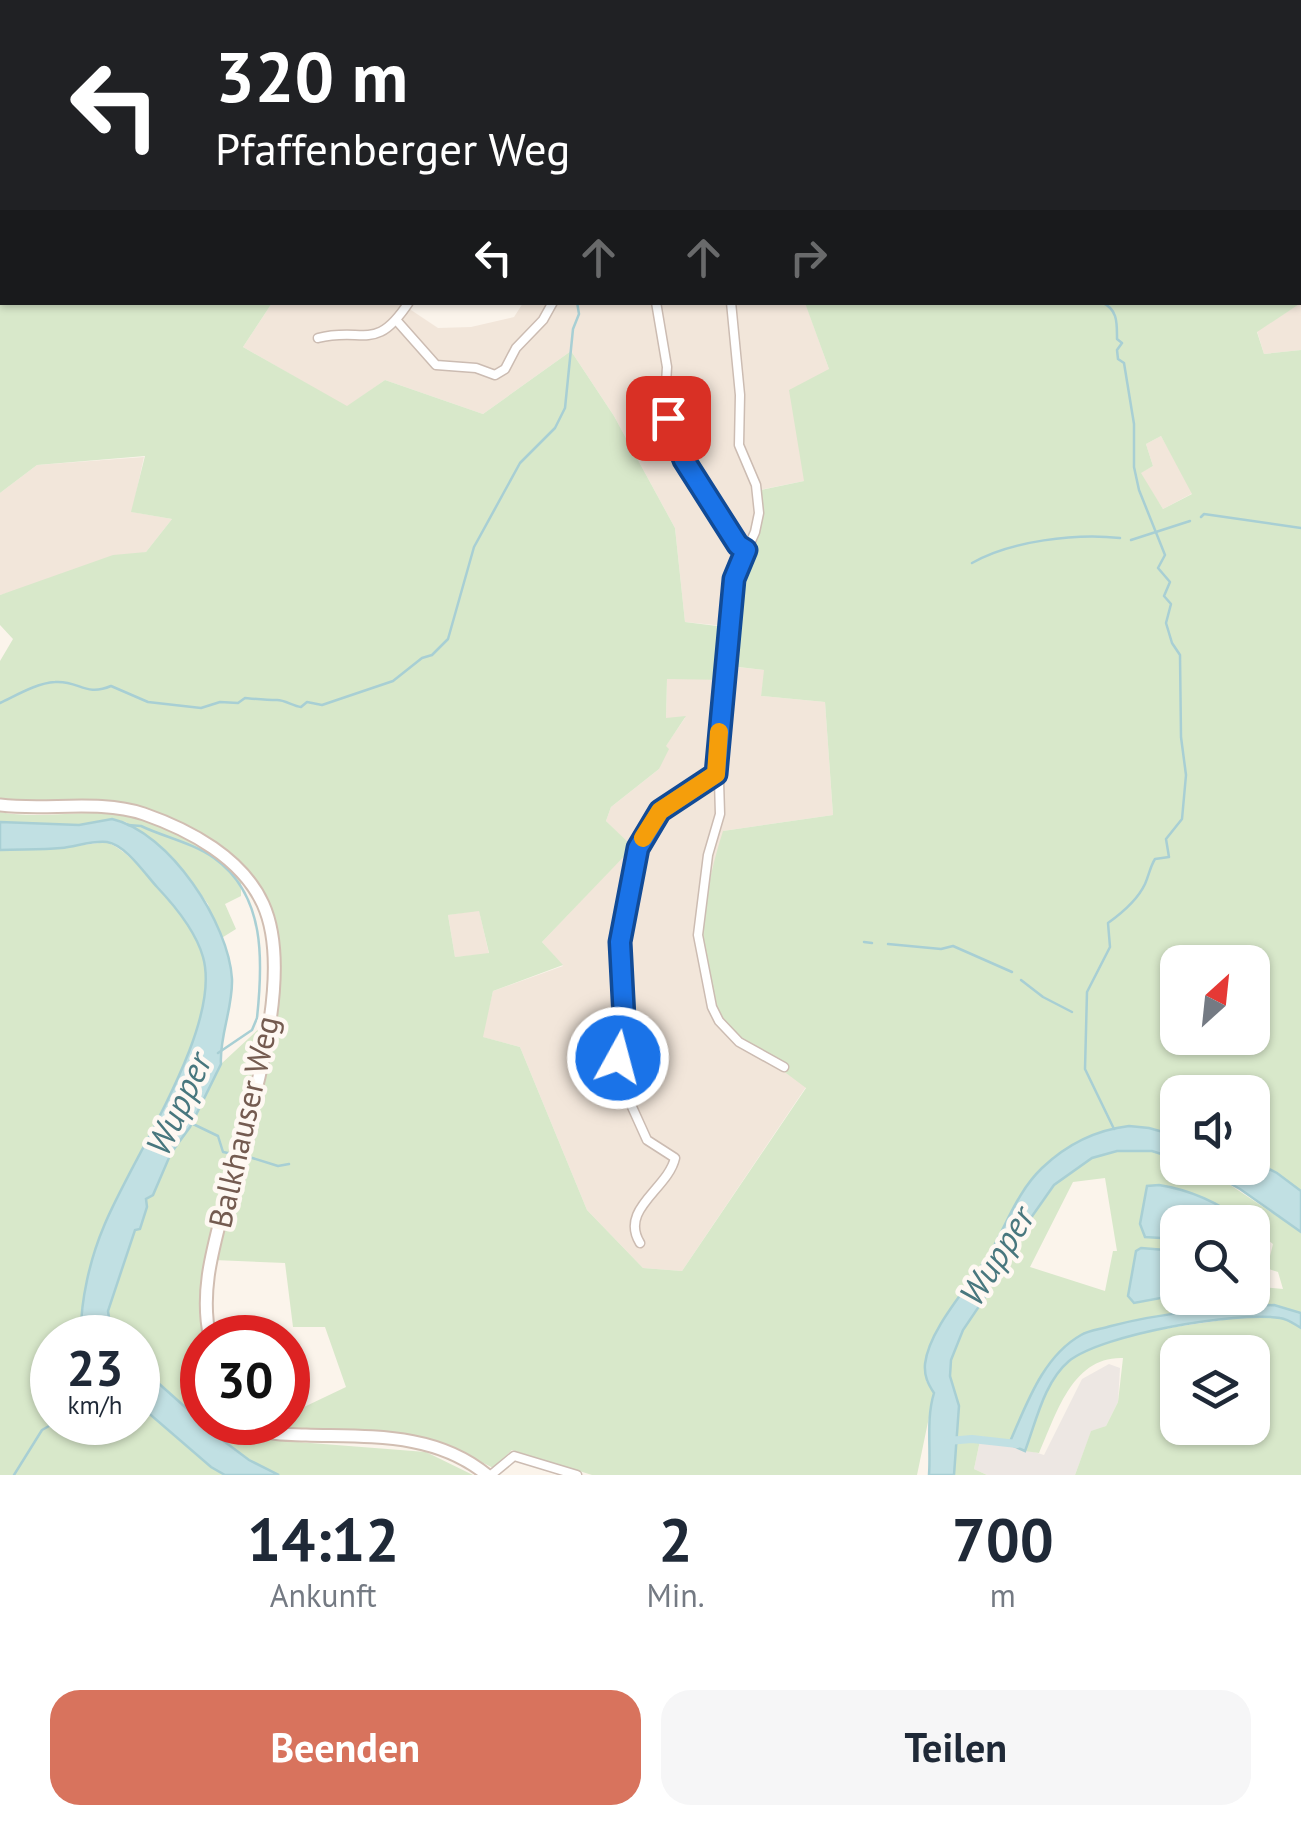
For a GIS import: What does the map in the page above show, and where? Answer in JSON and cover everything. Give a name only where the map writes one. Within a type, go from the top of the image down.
[{"type":"main road","name":"Balkhauser Weg","points":[[0,805],[102,808],[147,816],[218,851],[254,890],[266,911],[272,956],[271,1020],[209,1267],[206,1315]]},
{"type":"main road","points":[[310,1435],[422,1442],[454,1452],[489,1475]]},
{"type":"street","points":[[318,338],[371,336],[397,321],[407,305]]},
{"type":"street","points":[[397,321],[436,365],[474,368],[495,375],[505,369],[516,348],[551,305]]},
{"type":"street","points":[[657,305],[667,367],[668,418],[684,460],[738,545],[746,550]]},
{"type":"street","points":[[731,305],[740,395],[739,445],[760,504],[757,527],[734,579],[716,774],[720,783],[720,814],[708,855],[698,934],[708,989],[719,1021],[755,1053],[784,1067]]},
{"type":"street","points":[[640,1243],[635,1234],[637,1211],[660,1188],[675,1158],[651,1144],[628,1098],[613,1086],[624,1018],[623,924],[638,848],[654,819],[664,808],[716,774]]},
{"type":"street","points":[[489,1475],[514,1456],[577,1475]]},
{"type":"shaded area","points":[[271,305],[405,305],[438,328],[471,327],[514,317],[522,305],[806,305],[829,369],[804,481],[755,491],[756,515],[730,574],[724,626],[685,622],[675,528],[614,416],[571,351],[483,414],[385,380],[347,407],[243,347]]},
{"type":"shaded area","points":[[1301,305],[1301,350],[1264,354],[1257,331]]},
{"type":"shaded area","points":[[1161,436],[1193,493],[1163,509],[1140,473],[1153,466],[1146,444]]},
{"type":"shaded area","points":[[144,457],[132,512],[172,519],[146,552],[0,595],[0,493],[37,465]]},
{"type":"shaded area","points":[[729,666],[765,670],[761,696],[825,702],[833,815],[723,831],[761,1054],[806,1087],[682,1271],[643,1268],[587,1210],[520,1047],[482,1037],[493,991],[563,966],[542,942],[632,847],[606,821],[611,807],[659,769],[665,747],[685,718],[666,719],[667,679],[684,679]]},
{"type":"shaded area","points":[[479,910],[489,954],[455,957],[448,915]]},
{"type":"shaded area","points":[[1109,1364],[1120,1368],[1118,1402],[1106,1426],[1091,1432],[1075,1475],[987,1475],[974,1469],[981,1436],[1044,1455],[1082,1379]]},
{"type":"green space","points":[[0,305],[271,305],[243,347],[347,406],[385,380],[483,414],[571,351],[614,416],[675,528],[685,622],[733,628],[737,583],[761,521],[761,490],[804,481],[789,390],[829,369],[806,305],[1298,305],[1257,332],[1264,354],[1301,350],[1301,1191],[1270,1170],[1270,1075],[1160,1075],[1160,1131],[1129,1126],[1078,1141],[1037,1172],[1023,1190],[992,1249],[948,1313],[926,1381],[934,1393],[917,1475],[592,1475],[512,1450],[493,1468],[455,1448],[425,1439],[310,1432],[310,1404],[346,1387],[325,1327],[310,1327],[310,1315],[292,1315],[285,1263],[214,1260],[275,1023],[278,984],[272,911],[254,881],[220,850],[145,812],[0,801],[0,661],[13,639],[0,625],[0,595],[113,555],[146,552],[172,519],[131,512],[145,456],[37,465],[0,493]],"holes":[[[1161,436],[1192,494],[1163,509],[1141,473],[1153,466],[1146,444]],[[730,666],[764,670],[761,696],[825,702],[833,815],[723,831],[705,910],[704,968],[721,1019],[743,1043],[787,1063],[782,1070],[806,1088],[682,1271],[643,1268],[587,1210],[520,1047],[483,1037],[493,991],[563,965],[542,942],[633,847],[606,821],[611,807],[659,769],[669,749],[666,746],[686,716],[666,718],[667,679],[728,680]],[[479,911],[489,953],[455,957],[448,915]]]},
{"type":"green space","points":[[0,812],[115,814],[174,832],[210,854],[241,880],[241,896],[225,904],[236,929],[220,939],[208,904],[183,870],[126,822],[0,822]]},
{"type":"green space","points":[[107,842],[138,865],[187,923],[203,958],[205,987],[187,1056],[99,1239],[82,1315],[30,1315],[30,1445],[160,1445],[160,1422],[180,1438],[180,1445],[188,1445],[225,1475],[0,1475],[0,850]]},
{"type":"green space","points":[[264,1024],[226,1181],[221,1181],[202,1273],[200,1315],[180,1315],[180,1402],[160,1385],[160,1315],[109,1315],[108,1311],[146,1199],[153,1195],[171,1153],[190,1127],[221,1064]]},
{"type":"green space","points":[[1117,1151],[1152,1151],[1160,1154],[1160,1185],[1230,1185],[1260,1205],[1215,1205],[1159,1185],[1147,1187],[1140,1224],[1145,1237],[1160,1238],[1160,1250],[1141,1248],[1135,1258],[1128,1296],[1134,1303],[1160,1298],[1160,1315],[1174,1315],[1082,1335],[1033,1390],[1009,1444],[981,1436],[974,1469],[987,1475],[954,1475],[959,1406],[950,1376],[951,1361],[1000,1262],[1055,1185],[1092,1157]],"holes":[[[1105,1178],[1117,1251],[1113,1251],[1105,1291],[1030,1267],[1073,1182]]]},
{"type":"green space","points":[[1270,1211],[1301,1232],[1301,1313],[1270,1305],[1270,1288],[1283,1289],[1278,1272],[1270,1269]]},
{"type":"green space","points":[[1242,1317],[1284,1318],[1301,1328],[1301,1475],[1075,1475],[1091,1431],[1106,1426],[1118,1402],[1123,1358],[1105,1360],[1078,1377],[1039,1453],[1025,1451],[1051,1385],[1064,1366],[1098,1346],[1174,1327]]},
{"type":"green space","points":[[310,1443],[426,1452],[473,1475],[279,1475],[229,1445]]},
{"type":"water","name":"Wupper","points":[[112,819],[134,827],[175,861],[208,908],[220,933],[232,979],[221,1064],[190,1127],[171,1153],[153,1195],[146,1199],[140,1229],[135,1230],[109,1315],[82,1315],[90,1266],[117,1198],[188,1055],[206,986],[203,957],[195,938],[178,911],[121,848],[102,842],[0,850],[0,822],[79,825]]},
{"type":"water","name":"Wupper","points":[[1129,1126],[1160,1131],[1160,1154],[1117,1151],[1092,1158],[1054,1185],[1000,1262],[984,1299],[963,1330],[951,1360],[950,1376],[959,1406],[954,1475],[929,1475],[929,1423],[934,1393],[925,1364],[934,1336],[990,1253],[1026,1187],[1061,1152],[1105,1131]]},
{"type":"water","points":[[1270,1170],[1277,1173],[1301,1191],[1301,1232],[1270,1210],[1270,1205],[1263,1205],[1233,1185],[1270,1185]]},
{"type":"water","points":[[1147,1186],[1182,1190],[1217,1205],[1160,1205],[1160,1238],[1145,1237],[1140,1224]]},
{"type":"water","points":[[1160,1250],[1160,1298],[1134,1303],[1128,1296],[1136,1251]]},
{"type":"water","points":[[1270,1305],[1301,1313],[1301,1328],[1280,1318],[1203,1321],[1139,1334],[1086,1351],[1069,1361],[1053,1380],[1025,1451],[1009,1444],[1046,1369],[1067,1344],[1084,1333],[1166,1315],[1270,1315]]},
{"type":"water","points":[[160,1385],[180,1402],[180,1440],[160,1423]]},
{"type":"water","points":[[186,1445],[229,1445],[279,1475],[225,1475]]},
{"type":"waterway","points":[[0,703],[41,685],[63,682],[95,690],[111,686],[148,702],[201,708],[220,702],[238,703],[245,698],[280,700],[301,707],[307,702],[322,705],[393,681],[422,658],[432,655],[448,639],[474,547],[520,463],[555,428],[565,408],[578,305]]},
{"type":"waterway","points":[[1107,305],[1114,313],[1117,339],[1122,343],[1117,350],[1118,359],[1124,363],[1134,424],[1134,467],[1139,490],[1165,555],[1158,568],[1170,582],[1164,596],[1171,604],[1166,623],[1180,655],[1181,737],[1186,775],[1182,819],[1166,839],[1169,857],[1155,859],[1138,895],[1108,923],[1110,947],[1087,992],[1085,1069],[1114,1129]]},
{"type":"waterway","points":[[1201,517],[1204,514],[1301,528]]},
{"type":"waterway","points":[[1131,540],[1190,521]]},
{"type":"waterway","points":[[972,563],[1005,549],[1044,540],[1120,538]]},
{"type":"waterway","name":"Wupper","points":[[128,825],[141,826],[214,858],[231,873],[252,910],[260,953],[257,1018],[252,1030],[218,1053]]},
{"type":"waterway","points":[[864,942],[872,943]]},
{"type":"waterway","points":[[888,944],[941,949],[953,946],[1012,972]]},
{"type":"waterway","points":[[1021,980],[1072,1012]]},
{"type":"waterway","name":"Wupper","points":[[193,1124],[218,1136],[223,1152],[228,1153]]},
{"type":"waterway","points":[[249,1157],[278,1166],[289,1164]]},
{"type":"waterway","points":[[947,1441],[972,1439],[1017,1444]]},
{"type":"waterway","points":[[14,1475],[33,1445]]},
{"type":"slow traffic","points":[[643,838],[660,811],[716,774],[719,732]]},
{"type":"route","points":[[618,1058],[624,1018],[620,942],[638,848],[660,811],[716,774],[734,579],[746,550],[738,545],[684,460],[668,418]]}]
